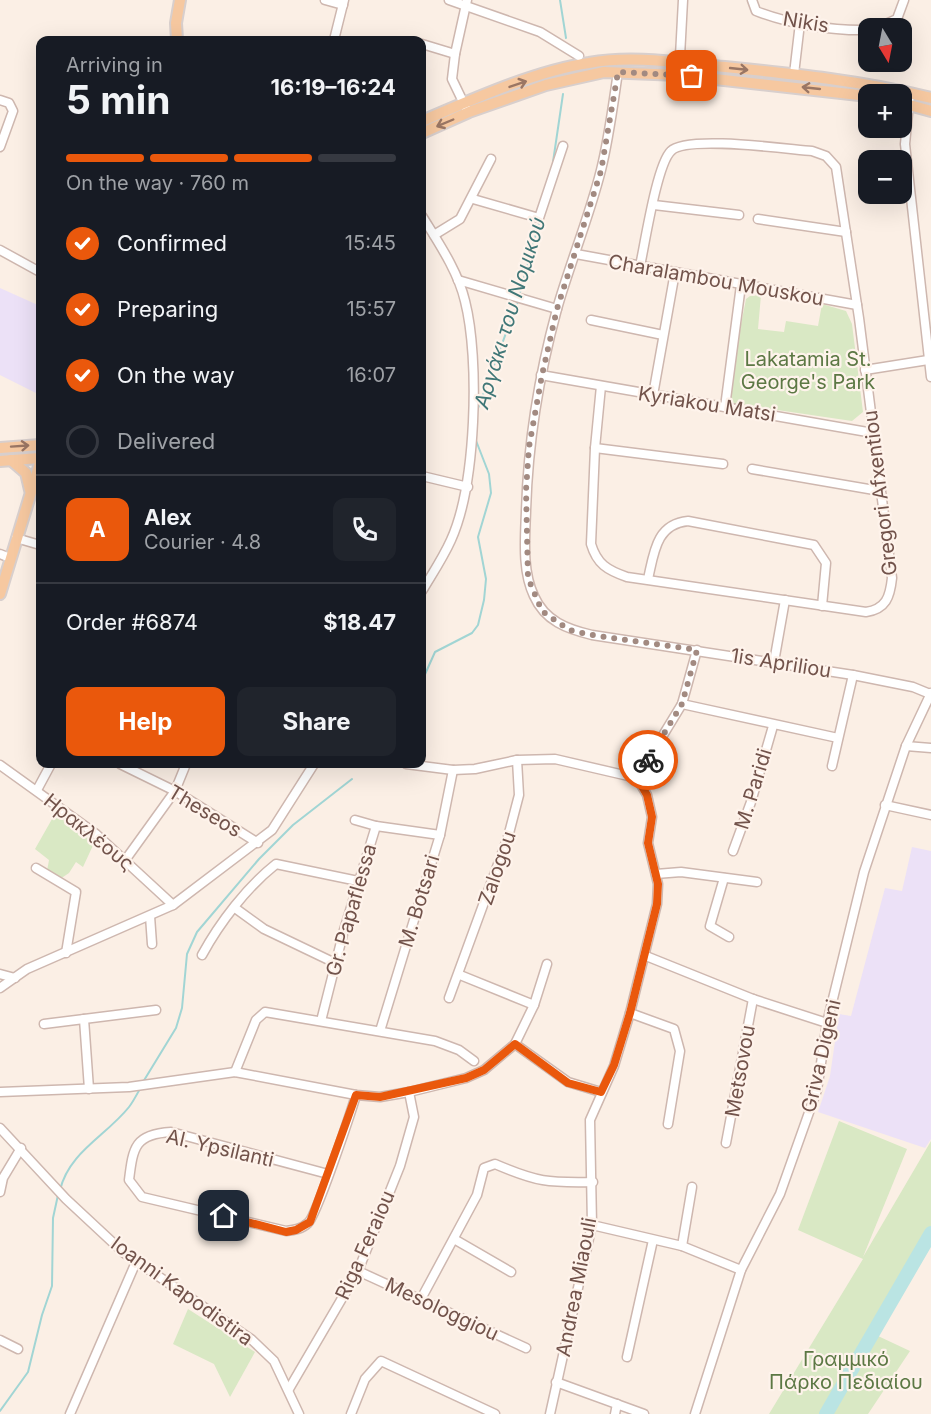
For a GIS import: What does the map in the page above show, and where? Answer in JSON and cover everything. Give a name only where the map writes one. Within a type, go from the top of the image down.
[{"type":"main road","points":[[177,36],[176,23],[180,0]]},
{"type":"main road","points":[[426,131],[466,108],[588,63],[622,60],[680,62],[794,74],[858,84]]},
{"type":"main road","points":[[426,120],[590,74],[618,72],[679,75],[858,95]]},
{"type":"main road","points":[[912,93],[931,98]]},
{"type":"main road","points":[[912,106],[931,111]]},
{"type":"main road","points":[[0,448],[36,445]]},
{"type":"main road","points":[[6,460],[36,458]]},
{"type":"main road","points":[[6,460],[26,473],[31,493]]},
{"type":"main road","points":[[0,594],[5,556],[16,538],[36,476]]},
{"type":"street","points":[[325,0],[344,2],[335,36]]},
{"type":"street","points":[[448,0],[466,3],[540,32],[579,56]]},
{"type":"street","points":[[679,75],[684,0]]},
{"type":"street","name":"Nikis","points":[[752,0],[756,12],[800,23],[858,29]]},
{"type":"street","points":[[897,18],[904,0]]},
{"type":"street","points":[[466,3],[452,80],[466,108]]},
{"type":"street","points":[[794,74],[800,23]]},
{"type":"street","points":[[426,45],[455,54]]},
{"type":"street","name":"1is Apriliou","points":[[618,72],[601,171],[557,309],[529,447],[526,490],[528,578],[534,597],[553,621],[569,630],[853,675],[931,693]]},
{"type":"street","points":[[0,100],[12,106],[12,117],[0,147]]},
{"type":"street","points":[[905,138],[931,377]]},
{"type":"street","name":"Gregori Afxentiou","points":[[601,387],[595,448],[591,543],[594,555],[609,571],[627,577],[866,612],[877,611],[890,595],[892,578],[857,305],[836,167],[826,156],[812,151],[699,143],[678,146],[664,159],[640,266]]},
{"type":"street","points":[[472,199],[539,218],[563,146]]},
{"type":"street","points":[[434,235],[460,219],[491,159]]},
{"type":"street","points":[[654,206],[739,215]]},
{"type":"street","points":[[758,219],[846,232]]},
{"type":"street","points":[[426,222],[458,280],[466,302],[472,357],[473,427],[468,487],[452,539],[426,584]]},
{"type":"street","points":[[0,250],[36,270]]},
{"type":"street","name":"Charalambou Mouskou","points":[[576,254],[857,305]]},
{"type":"street","points":[[653,395],[675,272]]},
{"type":"street","points":[[458,280],[557,309]]},
{"type":"street","points":[[725,407],[741,285]]},
{"type":"street","points":[[591,320],[663,336]]},
{"type":"street","points":[[865,370],[928,360]]},
{"type":"street","name":"Kyriakou Matsi","points":[[542,375],[873,433]]},
{"type":"street","points":[[595,448],[723,464]]},
{"type":"street","points":[[752,469],[880,491]]},
{"type":"street","points":[[426,477],[468,487]]},
{"type":"street","points":[[648,579],[657,541],[675,522],[688,521],[814,545],[826,563],[822,606]]},
{"type":"street","points":[[16,538],[36,544]]},
{"type":"street","points":[[774,662],[785,600]]},
{"type":"street","points":[[426,767],[453,770],[475,769],[517,760],[555,759],[637,778],[682,704],[697,650]]},
{"type":"street","points":[[831,766],[853,675]]},
{"type":"street","name":"Griva Digeni","points":[[695,1414],[741,1270],[780,1194],[817,1090],[827,1023],[864,872],[906,746],[931,693]]},
{"type":"street","points":[[682,704],[773,726],[838,738]]},
{"type":"street","name":"M. Paridi","points":[[733,851],[751,802],[773,726]]},
{"type":"street","points":[[906,746],[931,748]]},
{"type":"street","name":"Zalogou","points":[[449,998],[460,975],[511,827],[519,795],[517,760]]},
{"type":"street","name":"Ηρακλέους","points":[[0,765],[37,790],[126,859],[173,905]]},
{"type":"street","points":[[37,790],[49,768]]},
{"type":"street","name":"Theseos","points":[[128,768],[175,792],[258,843]]},
{"type":"street","points":[[126,859],[175,792],[184,768]]},
{"type":"street","points":[[0,988],[27,969],[173,905],[258,843],[272,830],[311,768]]},
{"type":"street","name":"M. Botsari","points":[[380,1031],[440,835],[453,770]]},
{"type":"street","name":"Andrea Miaouli","points":[[550,1414],[592,1225],[591,1120],[614,1065],[630,1013],[646,956],[657,904],[656,874],[648,843],[652,817],[647,795],[637,778]]},
{"type":"street","points":[[885,805],[931,815]]},
{"type":"street","points":[[355,820],[376,826]]},
{"type":"street","name":"Gr. Papaflessa","points":[[321,1021],[358,880],[376,826],[440,835]]},
{"type":"street","points":[[202,955],[212,937],[260,877],[276,864],[358,880]]},
{"type":"street","points":[[36,868],[76,892],[66,953]]},
{"type":"street","points":[[656,874],[681,872],[757,882]]},
{"type":"street","points":[[724,878],[710,926],[729,937]]},
{"type":"street","points":[[235,908],[264,929],[335,963]]},
{"type":"street","points":[[150,916],[152,944]]},
{"type":"street","points":[[646,956],[753,999],[827,1023]]},
{"type":"street","points":[[0,1092],[129,1087],[235,1072],[356,1095],[380,1097],[410,1092],[466,1078],[484,1070],[515,1044],[534,1005],[547,964]]},
{"type":"street","points":[[0,974],[15,978]]},
{"type":"street","points":[[460,975],[534,1005]]},
{"type":"street","name":"Metsovou","points":[[726,1143],[753,999]]},
{"type":"street","points":[[44,1024],[156,1010]]},
{"type":"street","points":[[235,1072],[256,1020],[265,1012],[435,1041],[459,1050],[474,1061]]},
{"type":"street","points":[[630,1013],[674,1029],[680,1051],[668,1124]]},
{"type":"street","points":[[84,1019],[89,1089]]},
{"type":"street","points":[[515,1044],[568,1083],[601,1092]]},
{"type":"street","name":"Riga Feraiou","points":[[289,1389],[358,1271],[400,1166],[414,1117],[410,1092]]},
{"type":"street","points":[[328,1174],[356,1095]]},
{"type":"street","name":"Ioanni Kapodistira","points":[[0,1128],[66,1199],[136,1262],[250,1339],[274,1361],[299,1414]]},
{"type":"street","name":"Al. Ypsilanti","points":[[171,1132],[328,1174],[310,1222],[296,1230],[286,1232],[142,1197],[129,1180],[132,1155],[140,1140],[153,1134],[171,1132]]},
{"type":"street","points":[[0,1192],[3,1178],[21,1148]]},
{"type":"street","points":[[421,1299],[477,1195],[483,1168],[495,1164],[532,1180],[550,1183],[593,1182]]},
{"type":"street","points":[[682,1246],[692,1187]]},
{"type":"street","points":[[592,1225],[682,1246],[741,1270]]},
{"type":"street","points":[[454,1239],[511,1272]]},
{"type":"street","points":[[627,1357],[653,1240]]},
{"type":"street","points":[[70,1414],[136,1262]]},
{"type":"street","name":"Mesologgiou","points":[[358,1271],[526,1348]]},
{"type":"street","points":[[0,1340],[18,1349]]},
{"type":"street","points":[[351,1414],[364,1379],[381,1361],[495,1414]]},
{"type":"street","points":[[556,1382],[644,1414]]},
{"type":"street","points":[[615,1414],[617,1404]]},
{"type":"shaded area","points":[[0,288],[36,304],[36,393],[0,375]]},
{"type":"shaded area","points":[[912,847],[931,851],[931,1139],[925,1148],[818,1112],[830,1076],[839,1014],[851,1016],[885,888],[902,891]]},
{"type":"green space","name":"Lakatamia St. George's Park","points":[[761,295],[758,329],[784,332],[786,321],[818,326],[822,304],[846,311],[852,324],[863,412],[852,421],[729,403],[734,360],[746,299],[750,296]]},
{"type":"green space","points":[[56,812],[95,841],[83,867],[76,862],[69,873],[60,879],[47,871],[49,860],[35,849]]},
{"type":"green space","name":"Γραμμικό Πάρκο Πεδιαίου","points":[[839,1121],[907,1149],[863,1257],[931,1141],[931,1246],[878,1336],[910,1351],[868,1414],[769,1414],[863,1259],[798,1230]]},
{"type":"green space","points":[[188,1309],[255,1352],[230,1397],[214,1364],[173,1344]]},
{"type":"waterway","name":"Αργάκι του Νομικού","points":[[560,0],[566,38]]},
{"type":"waterway","name":"Αργάκι του Νομικού","points":[[553,162],[563,94]]},
{"type":"waterway","name":"Αργάκι του Νομικού","points":[[519,296],[540,220]]},
{"type":"waterway","name":"Αργάκι του Νομικού","points":[[477,411],[518,301]]},
{"type":"waterway","name":"Αργάκι του Νομικού","points":[[426,672],[435,652],[472,633],[478,625],[484,600],[486,579],[478,537],[491,493],[489,474],[475,438]]},
{"type":"waterway","name":"Αργάκι του Νομικού","points":[[143,1082],[176,1028],[182,1008],[187,954],[197,932],[259,859],[293,825],[352,779]]},
{"type":"waterway","name":"Αργάκι του Νομικού","points":[[60,1190],[71,1165],[120,1117],[141,1087]]},
{"type":"waterway","name":"Αργάκι του Νομικού","points":[[0,1411],[28,1372],[42,1315],[52,1286],[53,1218],[58,1195]]},
{"type":"waterway","points":[[826,1414],[931,1233]]},
{"type":"way so far","points":[[648,760],[682,704],[697,650],[569,630],[553,621],[542,611],[534,597],[528,578],[525,534],[526,490],[529,447],[542,375],[557,309],[601,171],[618,72],[692,76]]},
{"type":"route","points":[[224,1216],[286,1232],[296,1230],[310,1222],[356,1095],[380,1097],[466,1078],[484,1070],[515,1044],[568,1083],[601,1092],[614,1065],[630,1013],[646,956],[657,904],[658,884],[648,843],[652,817],[647,795],[637,778],[648,760]]}]
